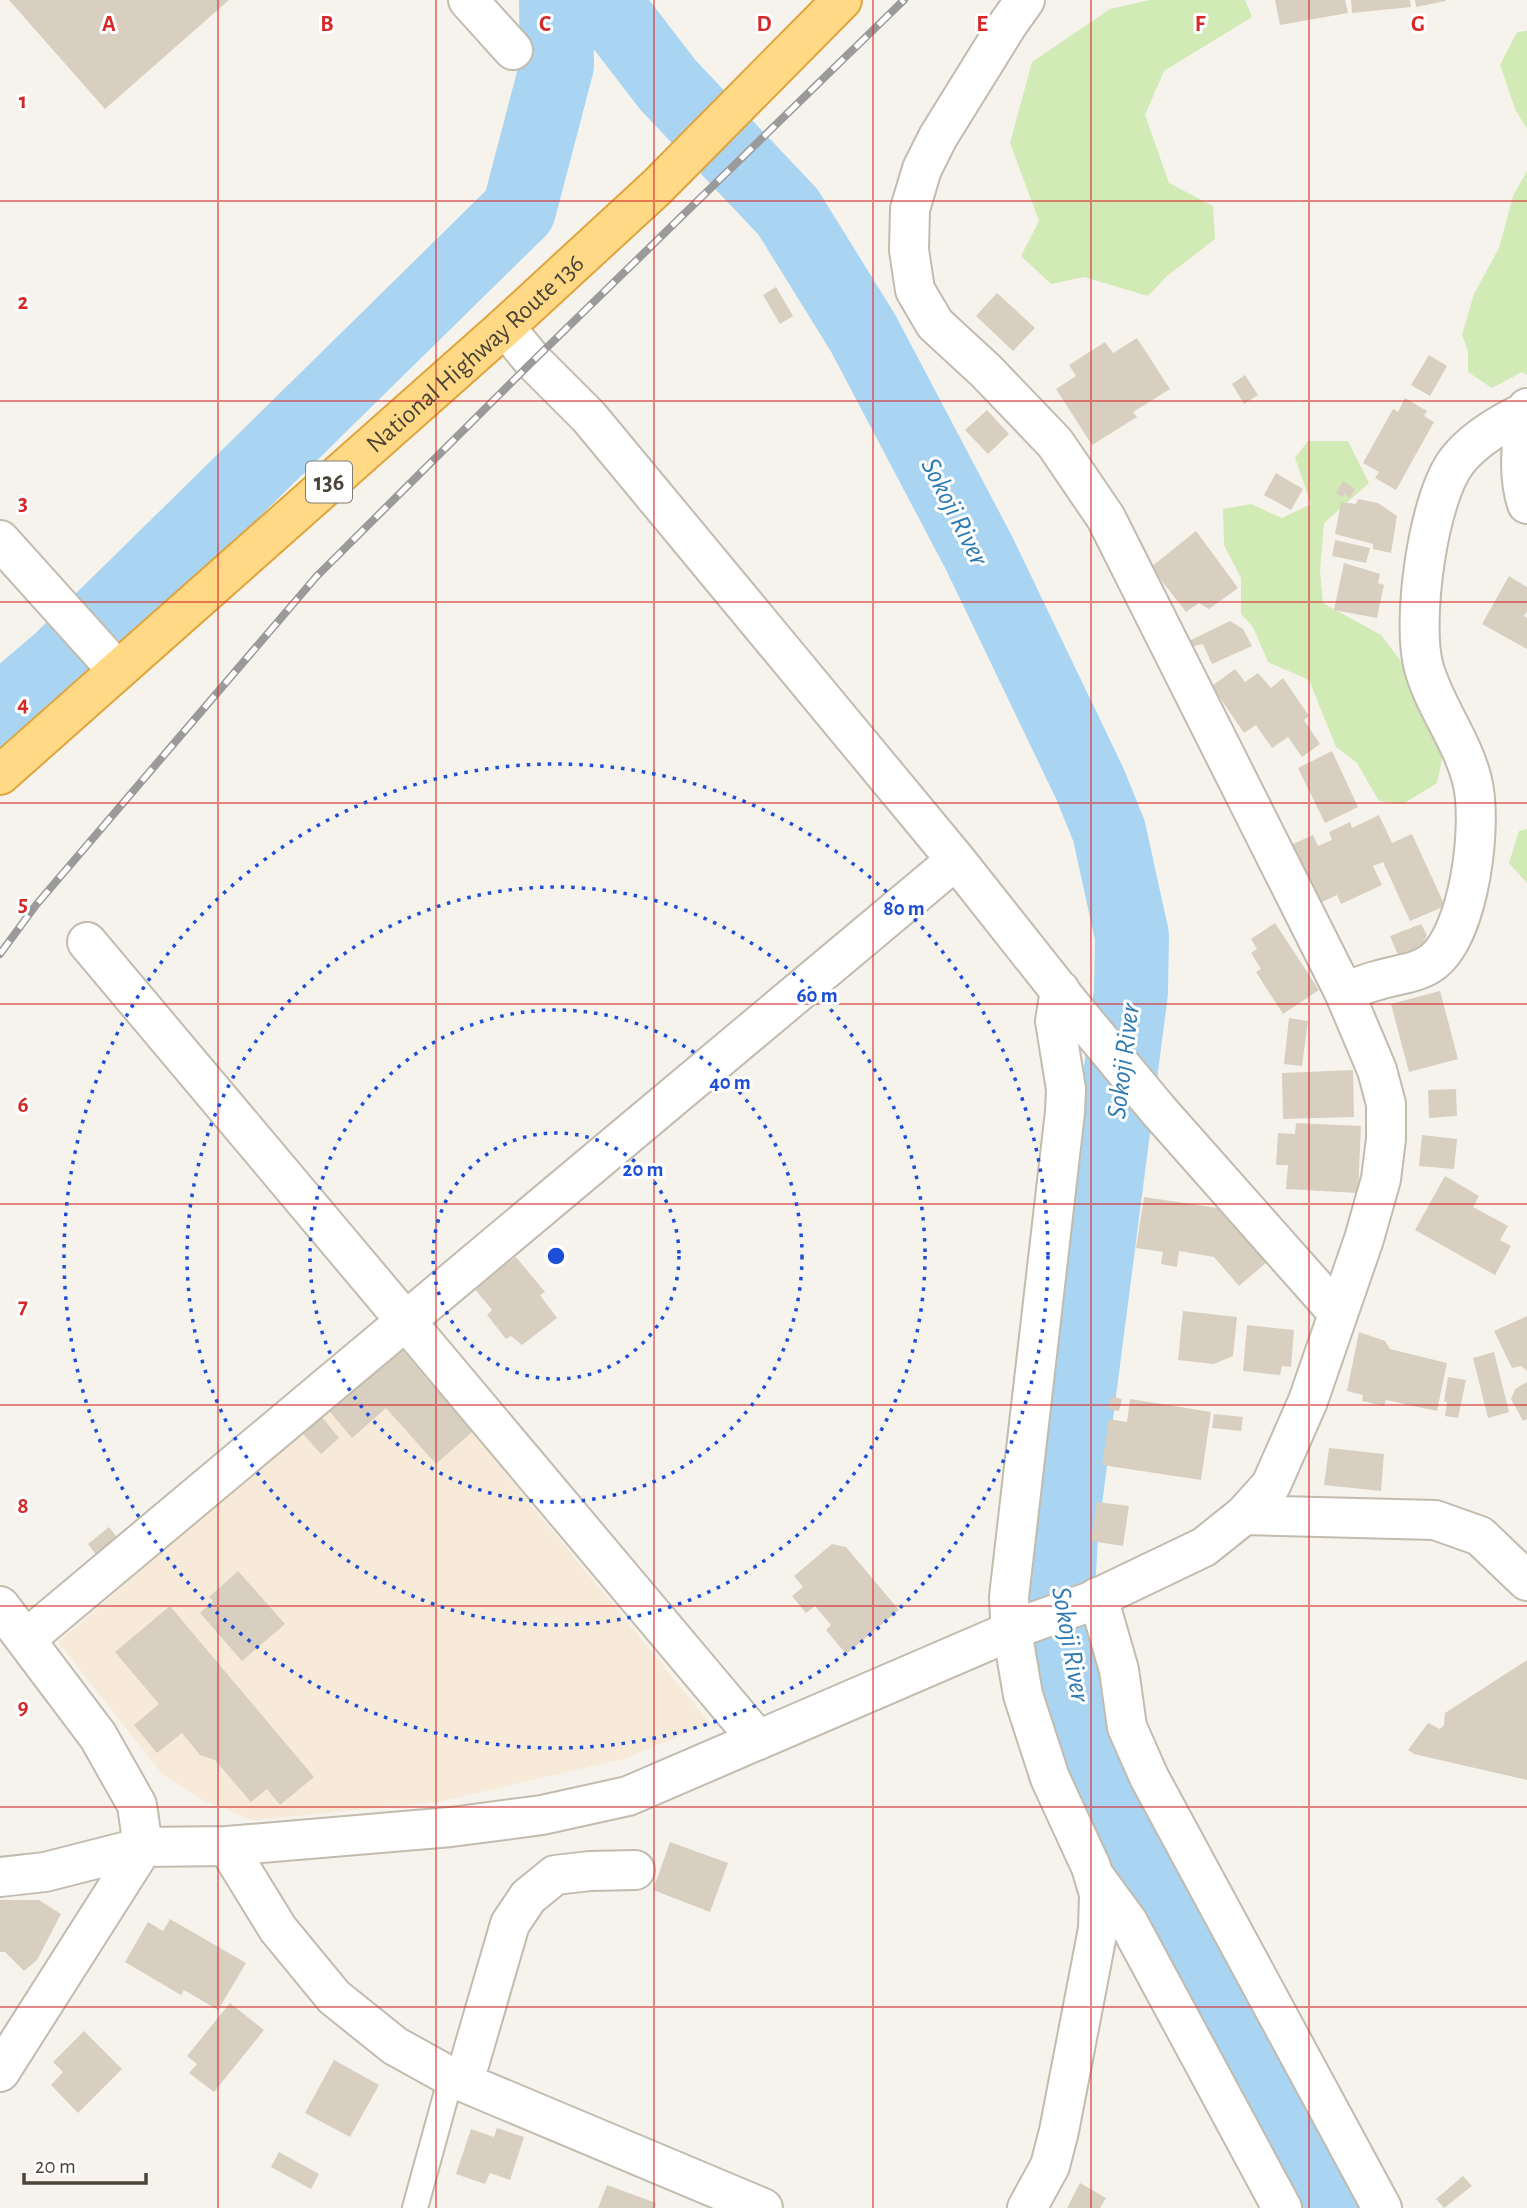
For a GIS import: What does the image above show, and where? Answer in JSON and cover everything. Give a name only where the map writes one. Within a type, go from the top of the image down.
[{"type":"highway","name":"National Highway Route 136","points":[[0,775],[505,327],[657,187],[842,0]]},
{"type":"street","points":[[468,0],[513,50]]},
{"type":"street","points":[[0,1877],[45,1872],[143,1847],[227,1846],[451,1827],[542,1815],[628,1796],[1019,1628],[1093,1599],[1204,1547],[1244,1516],[1271,1485],[1308,1401],[1364,1239],[1381,1179],[1386,1139],[1386,1104],[1377,1070],[1344,992],[1107,517],[1055,443],[986,371],[935,324],[915,290],[909,250],[911,209],[922,169],[938,137],[1025,0]]},
{"type":"street","points":[[505,327],[533,361],[589,417],[956,860],[1159,1111],[1337,1312]]},
{"type":"street","points":[[1344,992],[1418,971],[1431,964],[1448,944],[1464,903],[1473,860],[1476,799],[1460,744],[1423,667],[1420,639],[1425,557],[1442,486],[1456,463],[1472,445],[1526,410]]},
{"type":"street","points":[[1526,410],[1520,466],[1527,504]]},
{"type":"street","points":[[0,540],[117,670]]},
{"type":"street","points":[[26,1639],[956,860]]},
{"type":"street","points":[[87,942],[758,1740]]},
{"type":"street","points":[[1027,2208],[1050,2166],[1059,2131],[1098,1929],[1099,1894],[1094,1876],[1050,1778],[1023,1695],[1019,1628],[1010,1619],[1009,1597],[1065,1112],[1066,1089],[1055,1021],[1067,999]]},
{"type":"street","points":[[1244,1516],[1435,1520],[1480,1536],[1527,1581]]},
{"type":"street","points":[[1093,1599],[1119,1670],[1127,1727],[1149,1777],[1382,2208]]},
{"type":"street","points":[[0,1606],[98,1736],[137,1805],[143,1847],[0,2072]]},
{"type":"street","points":[[227,1846],[278,1928],[334,1997],[395,2046],[457,2080],[763,2208]]},
{"type":"street","points":[[457,2080],[510,1924],[528,1897],[555,1875],[635,1870]]},
{"type":"street","points":[[1094,1876],[1128,1922],[1282,2208]]},
{"type":"lane","points":[[415,2208],[457,2080]]},
{"type":"shaded area","points":[[401,1346],[710,1723],[627,1758],[438,1802],[253,1820],[204,1801],[162,1774],[58,1642]]},
{"type":"green space","points":[[1149,0],[1245,0],[1252,17],[1164,71],[1145,115],[1169,183],[1213,206],[1215,239],[1167,276],[1148,296],[1084,277],[1051,284],[1021,256],[1039,221],[1010,143],[1032,62],[1110,9]]},
{"type":"green space","points":[[1527,31],[1527,129],[1516,111],[1500,65],[1517,32]]},
{"type":"green space","points":[[1527,171],[1527,375],[1522,372],[1492,388],[1468,372],[1468,351],[1462,335],[1474,294],[1499,248],[1513,196]]},
{"type":"green space","points":[[1308,441],[1348,441],[1369,483],[1324,523],[1320,572],[1323,603],[1381,635],[1413,677],[1446,739],[1437,783],[1403,804],[1379,801],[1357,763],[1336,747],[1309,680],[1268,662],[1253,627],[1241,614],[1241,578],[1224,545],[1223,509],[1251,504],[1282,518],[1311,504],[1295,458]]},
{"type":"green space","points":[[1527,829],[1527,883],[1509,863],[1519,831]]},
{"type":"building","points":[[9,0],[229,0],[105,109]]},
{"type":"building","points":[[1275,0],[1345,0],[1348,13],[1280,25]]},
{"type":"building","points":[[1351,0],[1410,0],[1411,7],[1352,13]]},
{"type":"building","points":[[1415,0],[1445,0],[1446,1],[1416,7]]},
{"type":"building","points":[[776,287],[793,316],[780,324],[763,295]]},
{"type":"building","points":[[997,293],[1035,328],[1013,351],[976,316]]},
{"type":"building","points":[[1137,338],[1170,389],[1133,412],[1137,417],[1092,445],[1056,389],[1076,376],[1069,365],[1105,342],[1113,353]]},
{"type":"building","points":[[1429,355],[1447,366],[1430,396],[1411,385]]},
{"type":"building","points":[[1245,375],[1258,395],[1244,404],[1232,384]]},
{"type":"building","points":[[1405,398],[1427,411],[1424,416],[1434,422],[1396,490],[1375,478],[1379,472],[1363,463],[1393,409],[1398,412]]},
{"type":"building","points":[[987,410],[1009,434],[988,454],[965,430]]},
{"type":"building","points":[[1276,473],[1303,489],[1291,510],[1264,495]]},
{"type":"building","points":[[1343,481],[1355,489],[1350,498],[1336,493]]},
{"type":"building","points":[[1358,499],[1378,503],[1397,516],[1391,553],[1373,549],[1373,544],[1335,534],[1341,502],[1356,504]]},
{"type":"building","points":[[1196,531],[1238,588],[1209,609],[1199,603],[1186,612],[1151,567]]},
{"type":"building","points":[[1335,540],[1370,548],[1366,563],[1332,556]]},
{"type":"building","points":[[1344,563],[1380,574],[1378,583],[1384,585],[1377,618],[1334,610]]},
{"type":"building","points":[[1509,576],[1527,587],[1527,611],[1524,616],[1527,618],[1527,649],[1482,624]]},
{"type":"building","points":[[1230,621],[1243,629],[1252,646],[1212,664],[1203,644],[1193,646],[1189,641]]},
{"type":"building","points":[[1235,669],[1245,682],[1258,673],[1271,688],[1283,678],[1309,716],[1304,720],[1320,744],[1302,757],[1288,737],[1272,748],[1256,725],[1244,733],[1212,686]]},
{"type":"building","points":[[1332,751],[1358,807],[1325,823],[1298,768]]},
{"type":"building","points":[[1379,815],[1392,843],[1412,834],[1445,906],[1410,921],[1383,862],[1373,866],[1382,885],[1341,904],[1337,895],[1318,904],[1291,845],[1313,835],[1318,846],[1332,840],[1329,832],[1350,822],[1352,828]]},
{"type":"building","points":[[1275,923],[1319,990],[1283,1014],[1256,972],[1261,969],[1251,953],[1257,949],[1251,939]]},
{"type":"building","points":[[1421,924],[1427,935],[1418,954],[1400,960],[1390,936]]},
{"type":"building","points":[[1440,991],[1458,1059],[1409,1072],[1391,1004]]},
{"type":"building","points":[[1289,1018],[1308,1021],[1302,1066],[1284,1064]]},
{"type":"building","points":[[1353,1070],[1354,1117],[1283,1119],[1282,1073]]},
{"type":"building","points":[[1456,1089],[1457,1116],[1429,1118],[1428,1090]]},
{"type":"building","points":[[1296,1123],[1361,1126],[1358,1193],[1286,1189],[1288,1165],[1276,1165],[1278,1133],[1295,1134]]},
{"type":"building","points":[[1422,1135],[1457,1139],[1454,1169],[1419,1166]]},
{"type":"building","points":[[1445,1176],[1479,1196],[1473,1207],[1508,1226],[1500,1240],[1511,1246],[1495,1275],[1415,1230]]},
{"type":"building","points":[[1144,1197],[1224,1209],[1268,1261],[1239,1286],[1214,1257],[1179,1251],[1177,1267],[1161,1264],[1163,1252],[1136,1248]]},
{"type":"building","points":[[516,1257],[545,1292],[540,1295],[557,1318],[522,1345],[511,1336],[506,1339],[487,1315],[492,1310],[474,1288]]},
{"type":"building","points":[[1183,1311],[1237,1317],[1233,1356],[1214,1364],[1178,1360]]},
{"type":"building","points":[[1527,1316],[1527,1371],[1521,1366],[1512,1368],[1494,1331]]},
{"type":"building","points":[[1247,1325],[1294,1330],[1291,1367],[1282,1366],[1280,1375],[1243,1371]]},
{"type":"building","points":[[1359,1332],[1385,1341],[1390,1349],[1447,1363],[1437,1411],[1386,1400],[1384,1406],[1362,1401],[1363,1395],[1347,1391]]},
{"type":"building","points":[[402,1350],[472,1432],[436,1464],[386,1408],[352,1438],[330,1412]]},
{"type":"building","points":[[1494,1352],[1509,1412],[1488,1418],[1473,1358]]},
{"type":"building","points":[[1448,1377],[1466,1380],[1458,1418],[1445,1416],[1447,1402],[1444,1401]]},
{"type":"building","points":[[1527,1382],[1527,1419],[1523,1421],[1511,1399],[1515,1389]]},
{"type":"building","points":[[1111,1397],[1122,1399],[1119,1411],[1108,1409]]},
{"type":"building","points":[[1130,1399],[1211,1412],[1201,1480],[1102,1465],[1109,1419],[1127,1422]]},
{"type":"building","points":[[1214,1414],[1243,1417],[1241,1431],[1212,1428]]},
{"type":"building","points":[[322,1417],[339,1438],[321,1454],[303,1434]]},
{"type":"building","points":[[1329,1448],[1384,1454],[1381,1491],[1324,1485]]},
{"type":"building","points":[[1097,1502],[1129,1506],[1123,1546],[1091,1541]]},
{"type":"building","points":[[109,1527],[119,1540],[97,1556],[88,1544]]},
{"type":"building","points":[[832,1544],[846,1547],[899,1610],[846,1654],[826,1630],[831,1625],[815,1606],[806,1613],[792,1596],[803,1587],[794,1576]]},
{"type":"building","points":[[238,1571],[285,1624],[242,1661],[200,1613],[213,1601],[209,1597]]},
{"type":"building","points":[[170,1606],[314,1777],[280,1805],[267,1789],[251,1802],[215,1760],[200,1755],[182,1733],[157,1753],[134,1725],[159,1704],[115,1652]]},
{"type":"building","points":[[1527,1660],[1527,1780],[1414,1754],[1408,1750],[1428,1723],[1440,1729],[1444,1725],[1445,1713]]},
{"type":"building","points":[[670,1842],[728,1863],[710,1912],[653,1890]]},
{"type":"building","points":[[0,1900],[39,1900],[61,1914],[37,1960],[24,1971],[5,1952],[0,1952]]},
{"type":"building","points":[[170,1919],[246,1963],[218,2010],[184,1990],[181,1995],[125,1962],[148,1922],[163,1931]]},
{"type":"building","points":[[230,2003],[264,2030],[214,2092],[189,2073],[197,2064],[187,2056]]},
{"type":"building","points":[[84,2031],[122,2069],[78,2113],[51,2085],[63,2072],[53,2062]]},
{"type":"building","points":[[334,2060],[379,2085],[350,2137],[305,2113]]},
{"type":"building","points":[[497,2128],[524,2137],[510,2180],[490,2173],[485,2184],[456,2174],[471,2129],[494,2137]]},
{"type":"building","points":[[279,2152],[319,2174],[311,2189],[271,2167]]},
{"type":"building","points":[[1463,2176],[1472,2186],[1444,2208],[1436,2199]]},
{"type":"building","points":[[1080,2183],[1106,2198],[1100,2208],[1067,2208]]},
{"type":"building","points":[[607,2185],[656,2203],[655,2208],[598,2208]]},
{"type":"waterway","points":[[0,712],[60,661],[519,210],[557,65],[556,0]]},
{"type":"waterway","name":"Sokoji River","points":[[600,0],[668,85],[788,212],[863,333],[979,553],[1090,784],[1109,831],[1132,936],[1131,992],[1061,1533],[1058,1593],[1073,1672],[1096,1764],[1334,2208]]},
{"type":"railway","points":[[0,954],[36,905],[316,577],[533,361],[904,0]]}]
